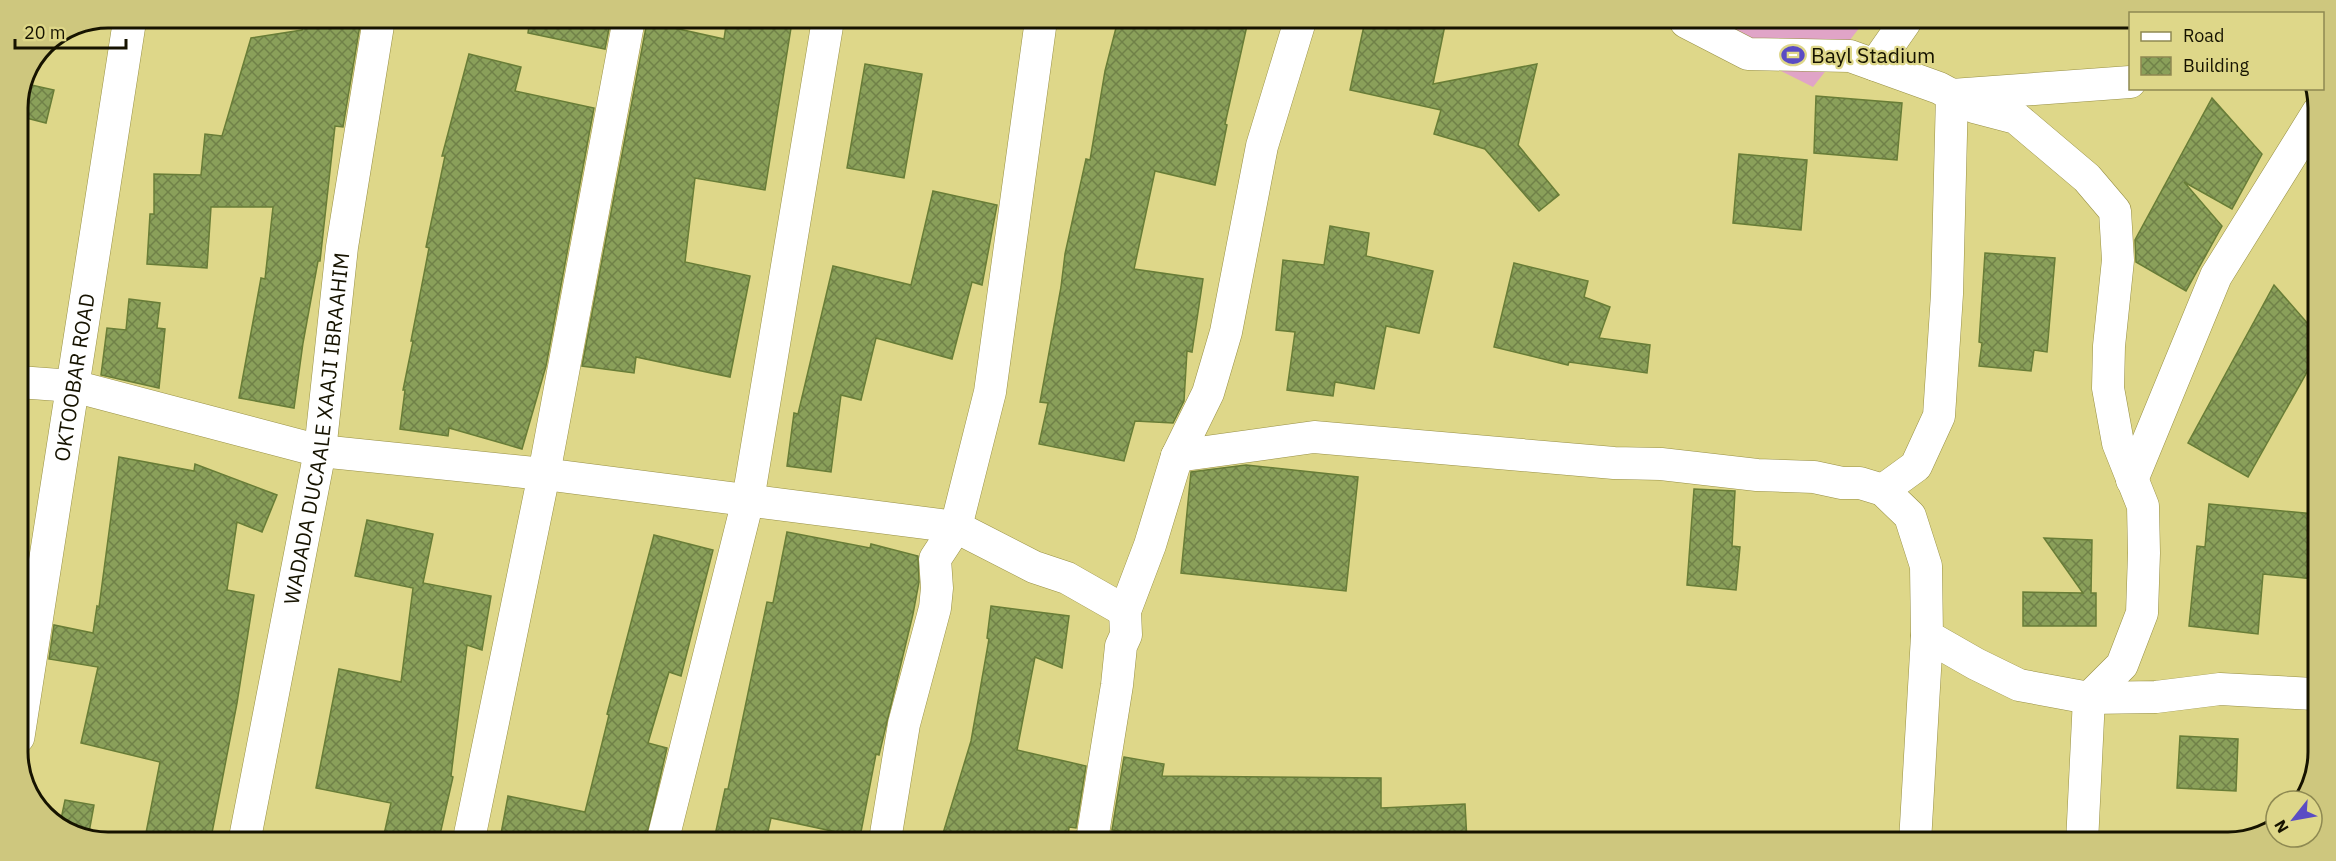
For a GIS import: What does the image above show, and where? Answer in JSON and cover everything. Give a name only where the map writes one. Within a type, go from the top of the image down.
[{"type":"street","name":"OKTOOBAR ROAD","points":[[29,668],[128,28]]},
{"type":"street","name":"WADADA DUCAALE XAAJI IBRAAHIM","points":[[246,832],[320,451],[342,247],[378,28]]},
{"type":"street","points":[[470,832],[544,474],[627,28]]},
{"type":"street","points":[[665,832],[748,500],[827,28]]},
{"type":"street","points":[[886,832],[904,724],[934,608],[937,588],[935,559],[956,527],[990,392],[1040,28]]},
{"type":"street","points":[[1093,832],[1121,646],[1126,635],[1125,611],[1150,545],[1177,456],[1208,393],[1226,332],[1262,146],[1298,28]]},
{"type":"street","points":[[1698,28],[1748,54],[1850,56],[1939,88],[1974,107],[2016,118],[2087,178],[2115,211],[2118,261],[2109,346],[2108,388],[2118,443],[2143,506],[2142,613],[2122,664],[2089,698],[2083,832]]},
{"type":"street","points":[[1875,65],[1901,28]]},
{"type":"street","points":[[1952,95],[2129,82]]},
{"type":"street","points":[[1883,490],[1916,466],[1939,416],[1947,294],[1952,95]]},
{"type":"street","points":[[2133,480],[2216,276],[2307,130]]},
{"type":"street","points":[[28,383],[73,386],[320,451],[544,474],[956,527],[1034,567],[1067,578],[1125,611]]},
{"type":"street","points":[[1177,456],[1314,437],[1614,463],[1661,464],[1757,475],[1814,477],[1842,483],[1860,483],[1883,490],[1910,516],[1926,566],[1927,636],[1916,832]]},
{"type":"street","points":[[1927,636],[2019,685],[2089,698],[2156,697],[2220,689],[2308,694]]},
{"type":"shaded area","name":"Bayl Stadium","points":[[1695,28],[1859,28],[1813,87]]},
{"type":"building","points":[[302,28],[360,28],[343,127],[335,126],[320,261],[318,261],[303,343],[294,408],[239,398],[261,278],[265,279],[273,207],[211,207],[207,268],[147,264],[150,214],[154,214],[154,174],[201,175],[205,134],[222,136],[251,38],[302,30]]},
{"type":"building","points":[[529,28],[609,28],[605,49],[528,33]]},
{"type":"building","points":[[646,28],[674,28],[724,39],[726,28],[791,28],[765,190],[695,178],[685,262],[750,276],[730,377],[636,357],[634,373],[582,366]]},
{"type":"building","points":[[1116,28],[1246,28],[1225,124],[1227,125],[1215,185],[1155,171],[1134,269],[1203,279],[1192,352],[1187,351],[1184,401],[1173,423],[1135,421],[1124,461],[1039,444],[1048,403],[1040,402],[1065,254],[1086,159],[1090,160],[1105,71]]},
{"type":"building","points":[[1363,28],[1444,28],[1433,84],[1537,64],[1518,145],[1559,195],[1539,211],[1485,149],[1434,134],[1441,110],[1350,90]]},
{"type":"building","points":[[469,54],[521,67],[515,91],[594,108],[546,366],[522,449],[449,428],[448,436],[400,429],[405,390],[403,390],[429,248],[426,247],[445,156],[442,156]]},
{"type":"building","points":[[865,64],[922,74],[904,178],[847,168]]},
{"type":"building","points":[[33,85],[54,90],[46,123],[28,119]]},
{"type":"building","points":[[1816,96],[1902,103],[1897,160],[1814,153]]},
{"type":"building","points":[[2212,98],[2262,154],[2232,209],[2184,182],[2222,226],[2186,291],[2136,262],[2135,240]]},
{"type":"building","points":[[1739,154],[1807,160],[1801,230],[1733,223]]},
{"type":"building","points":[[933,191],[997,205],[982,285],[972,282],[952,359],[876,338],[861,400],[841,395],[831,472],[787,466],[794,413],[798,414],[833,266],[911,285]]},
{"type":"building","points":[[1330,226],[1369,233],[1366,256],[1433,271],[1419,333],[1386,326],[1374,389],[1335,382],[1333,396],[1287,390],[1295,332],[1276,330],[1283,260],[1324,265]]},
{"type":"building","points":[[1985,253],[2055,258],[2047,352],[2034,350],[2031,371],[1979,366]]},
{"type":"building","points":[[1514,263],[1588,281],[1584,297],[1610,307],[1599,338],[1650,345],[1647,373],[1569,362],[1568,365],[1494,347]]},
{"type":"building","points":[[2274,285],[2307,323],[2307,371],[2248,477],[2188,443]]},
{"type":"building","points":[[129,299],[160,303],[157,328],[165,329],[159,388],[101,375],[107,328],[126,330]]},
{"type":"building","points":[[119,457],[194,471],[195,464],[277,495],[262,532],[237,522],[227,590],[254,595],[237,703],[212,832],[146,832],[160,762],[81,743],[98,667],[49,659],[54,625],[93,633],[97,606],[99,607]]},
{"type":"building","points":[[1246,465],[1358,477],[1346,591],[1181,573],[1191,472]]},
{"type":"building","points":[[1694,489],[1735,491],[1732,546],[1740,547],[1736,590],[1687,585]]},
{"type":"building","points":[[2209,504],[2308,513],[2308,578],[2263,574],[2258,634],[2189,626],[2197,546],[2205,547]]},
{"type":"building","points":[[367,520],[433,534],[423,583],[491,596],[482,650],[467,645],[451,776],[453,777],[441,832],[385,832],[391,803],[316,788],[339,669],[401,682],[413,588],[355,576]]},
{"type":"building","points":[[787,532],[870,548],[871,544],[918,556],[919,582],[913,614],[879,755],[876,754],[861,832],[837,832],[771,818],[768,832],[716,832],[725,789],[728,789],[767,602],[773,603]]},
{"type":"building","points":[[654,535],[713,550],[681,676],[669,672],[648,743],[667,748],[648,832],[501,832],[508,796],[585,812],[609,715],[607,714]]},
{"type":"building","points":[[2044,538],[2092,540],[2091,593],[2096,593],[2096,626],[2023,626],[2023,592],[2083,593]]},
{"type":"building","points":[[991,606],[1069,616],[1062,668],[1035,657],[1017,750],[1086,766],[1076,828],[1069,827],[1069,832],[943,832],[971,741],[989,639],[987,638]]},
{"type":"building","points":[[2180,736],[2238,739],[2236,791],[2177,788]]},
{"type":"building","points":[[1124,757],[1164,764],[1162,776],[1381,778],[1381,808],[1465,804],[1467,832],[1124,832],[1112,830]]},
{"type":"building","points":[[65,800],[94,805],[89,830],[61,817]]},
{"type":"place","name":"Bayl Stadium","points":[[1793,55]]}]
